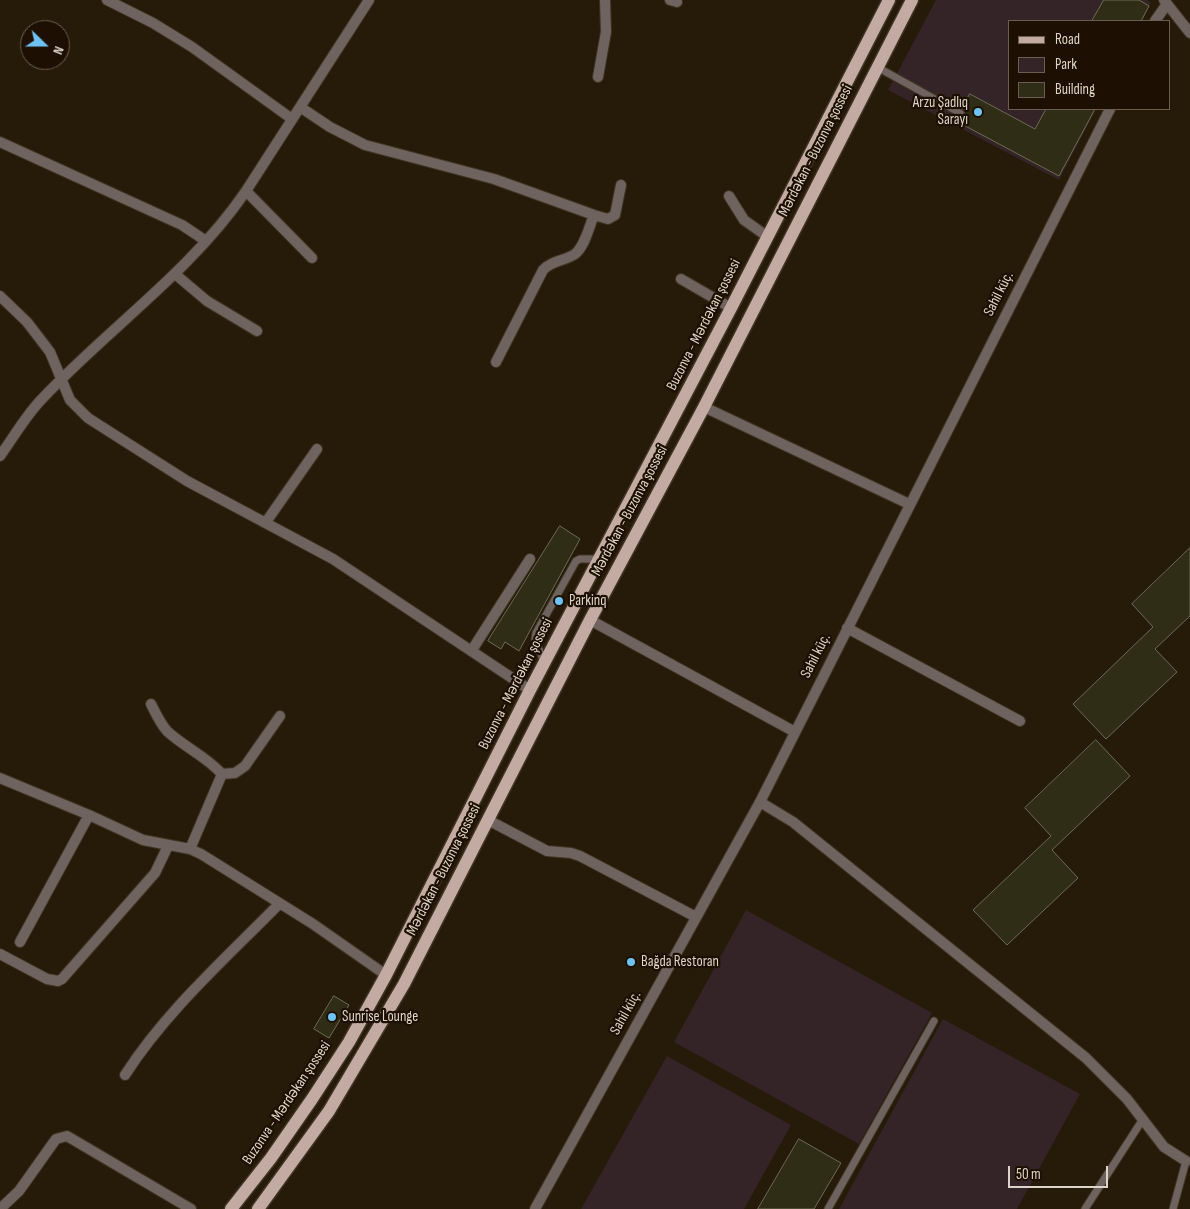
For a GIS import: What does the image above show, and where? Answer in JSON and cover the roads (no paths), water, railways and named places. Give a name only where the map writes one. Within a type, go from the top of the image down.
[{"type":"main road","name":"Buzonva - Mərdəkan şossesi","points":[[231,1209],[271,1158],[312,1098],[348,1042],[386,975],[530,690],[732,308],[889,0]]},
{"type":"main road","name":"Mərdəkan - Buzonva şossesi","points":[[258,1209],[328,1111],[365,1053],[404,984],[590,620],[704,407],[912,0]]},
{"type":"street","points":[[107,0],[152,23],[192,47],[292,119]]},
{"type":"street","points":[[1,454],[35,407],[62,379],[175,274],[206,241],[246,191],[369,0]]},
{"type":"street","points":[[598,77],[606,32],[605,0]]},
{"type":"street","points":[[1156,20],[1166,2],[1188,26]]},
{"type":"street","points":[[300,107],[330,127],[365,145],[494,180],[608,219],[615,215],[621,185]]},
{"type":"street","name":"Sahil küç.","points":[[535,1209],[760,802],[1109,110]]},
{"type":"street","points":[[0,142],[182,225],[206,241]]},
{"type":"street","points":[[246,191],[312,258]]},
{"type":"street","points":[[729,196],[744,220],[768,237]]},
{"type":"street","points":[[496,362],[543,270],[548,265],[575,254],[581,246],[594,215]]},
{"type":"street","points":[[175,274],[207,300],[256,331]]},
{"type":"street","points":[[681,279],[732,308]]},
{"type":"street","points":[[0,296],[28,322],[50,352],[70,400],[88,418],[187,481],[333,559],[530,690]]},
{"type":"street","points":[[704,407],[909,504]]},
{"type":"street","points":[[266,522],[317,449]]},
{"type":"street","points":[[472,650],[530,559]]},
{"type":"street","points":[[590,620],[795,732]]},
{"type":"street","points":[[847,628],[1020,721]]},
{"type":"street","points":[[151,704],[161,724],[168,732],[210,761],[222,774]]},
{"type":"street","points":[[222,774],[235,773],[245,766],[280,716]]},
{"type":"street","points":[[190,849],[222,774]]},
{"type":"street","points":[[0,778],[88,814],[143,840],[190,849],[312,924],[386,975]]},
{"type":"street","points":[[760,802],[793,822],[1086,1058],[1127,1099],[1164,1147],[1186,1161]]},
{"type":"street","points":[[20,942],[88,814]]},
{"type":"street","points":[[488,820],[547,851],[580,856],[696,917]]},
{"type":"street","points":[[0,954],[47,979],[58,982],[155,873],[168,846]]},
{"type":"street","points":[[125,1075],[139,1053],[174,1013],[279,904]]},
{"type":"street","points":[[0,1209],[18,1191],[56,1139],[61,1136],[67,1136],[104,1156],[191,1209]]},
{"type":"lane","points":[[877,67],[960,113]]},
{"type":"lane","points":[[545,663],[534,639],[536,633],[576,561],[580,559],[600,559]]},
{"type":"lane","points":[[828,1209],[934,1021]]},
{"type":"lane","points":[[1085,1209],[1143,1119]]},
{"type":"lane","points":[[1173,1209],[1186,1161]]},
{"type":"place","name":"Arzu Şadlıq Sarayı","points":[[978,112]]},
{"type":"place","name":"Parkinq","points":[[559,601]]},
{"type":"place","name":"Bağda Restoran","points":[[631,962]]},
{"type":"place","name":"Sunrise Lounge","points":[[332,1017]]}]
